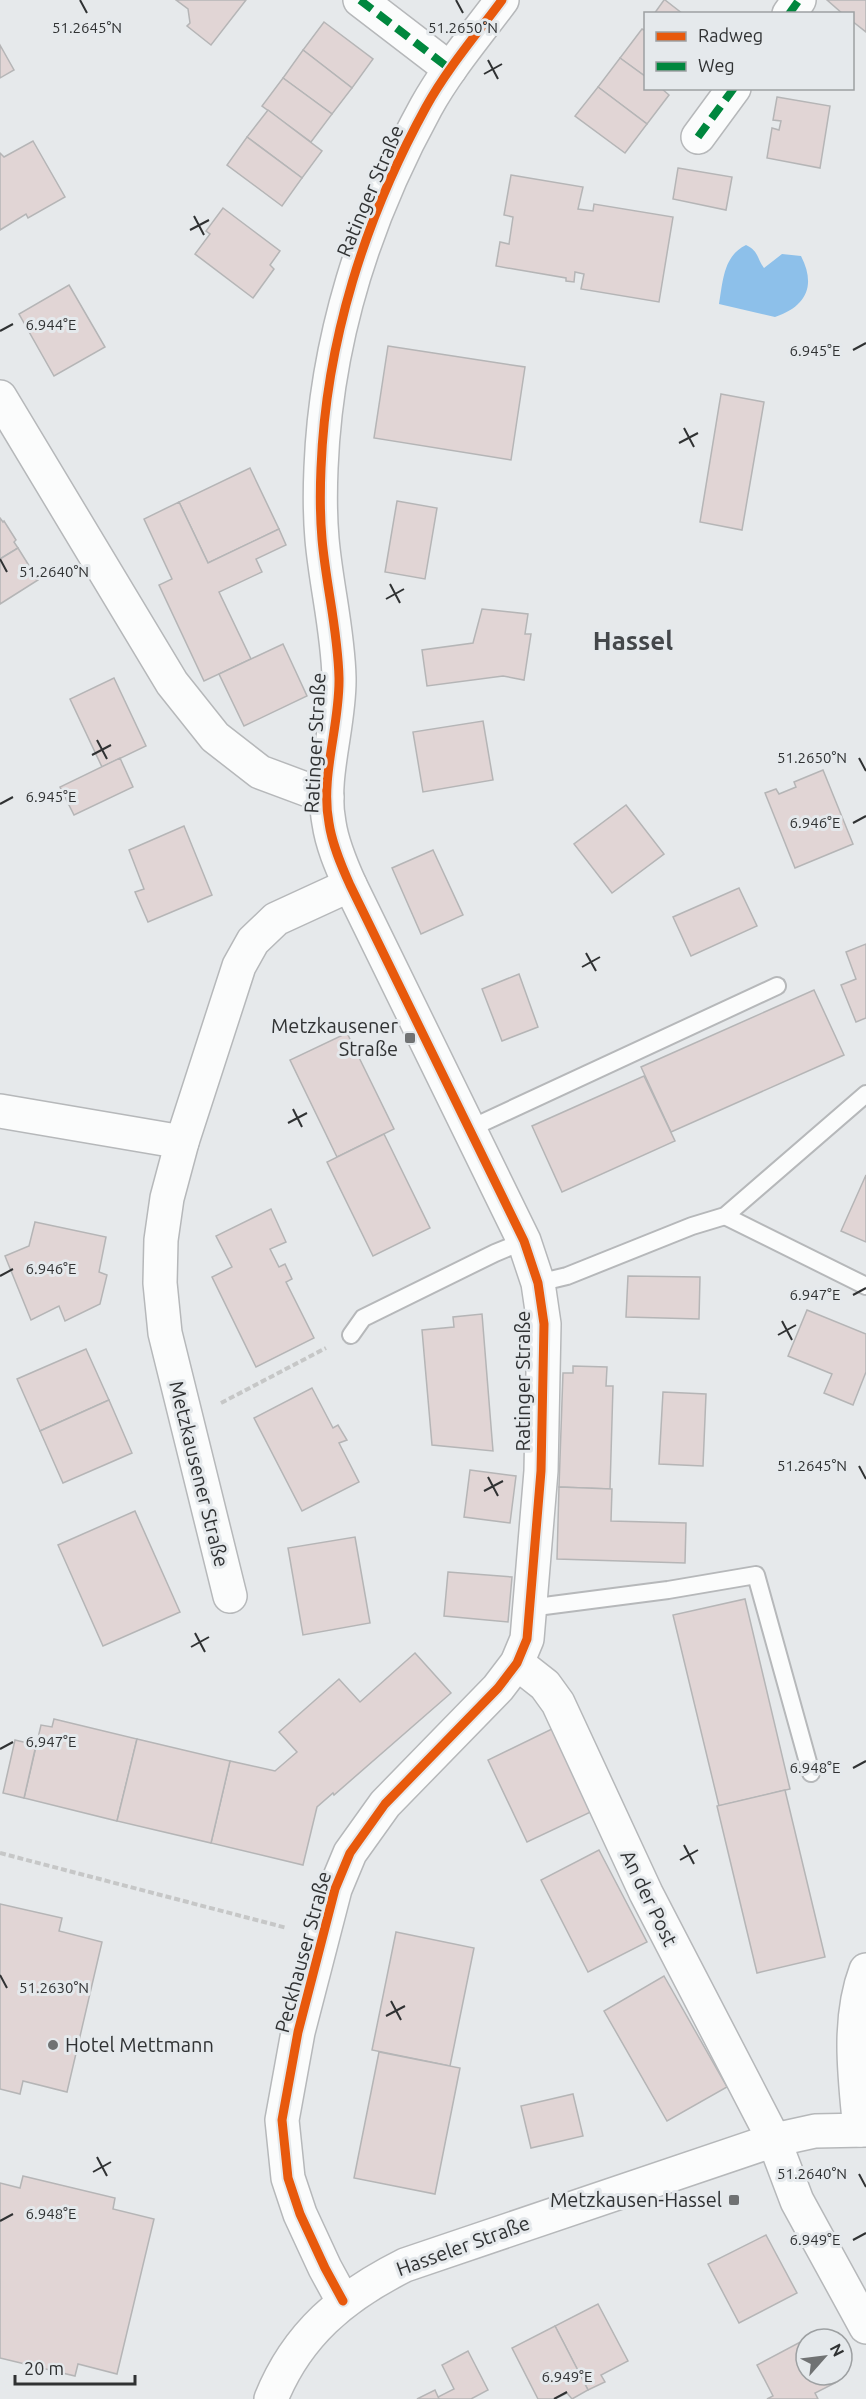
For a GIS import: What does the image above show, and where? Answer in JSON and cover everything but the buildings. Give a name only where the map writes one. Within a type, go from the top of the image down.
[{"type":"street","points":[[360,0],[450,69]]},
{"type":"street","name":"Ratinger Straße","points":[[502,0],[450,69],[426,106],[373,218],[348,290],[329,376],[321,468],[322,538],[336,634],[339,680],[327,797],[331,832],[350,885],[524,1241],[538,1283],[544,1324],[541,1471],[527,1639],[517,1663]]},
{"type":"street","points":[[698,138],[733,90]]},
{"type":"street","points":[[0,397],[171,683],[215,737],[260,772],[327,797]]},
{"type":"street","name":"Metzkausener Straße","points":[[230,1596],[165,1334],[160,1283],[161,1240],[167,1198],[182,1142],[239,966],[253,941],[276,919],[350,885]]},
{"type":"street","points":[[0,1111],[182,1142]]},
{"type":"street","name":"Peckhauser Straße","points":[[343,2301],[300,2214],[288,2178],[282,2120],[298,2032],[335,1889],[350,1853],[385,1804],[498,1688],[517,1663]]},
{"type":"street","name":"An der Post","points":[[517,1663],[545,1685],[558,1703],[646,1893],[774,2140],[797,2201],[866,2327]]},
{"type":"street","points":[[863,2130],[854,2064],[858,1991],[866,1970]]},
{"type":"street","name":"Hasseler Straße","points":[[343,2301],[372,2281],[405,2265],[774,2140],[815,2131],[863,2130]]},
{"type":"street","points":[[271,2399],[281,2375],[314,2328],[343,2301]]},
{"type":"lane","points":[[469,1129],[777,986]]},
{"type":"lane","points":[[538,1283],[567,1276],[692,1226],[725,1216],[866,1094]]},
{"type":"lane","points":[[725,1216],[866,1286]]},
{"type":"lane","points":[[351,1335],[363,1318],[524,1241]]},
{"type":"lane","points":[[529,1608],[668,1590],[756,1575],[812,1773]]},
{"type":"path","points":[[185,1421],[351,1335]]},
{"type":"path","points":[[0,1853],[323,1937]]},
{"type":"water","points":[[746,245],[756,253],[764,268],[782,254],[801,256],[806,266],[808,285],[806,293],[795,307],[775,317],[719,304],[728,263],[738,250]]},
{"type":"marked path","points":[[360,0],[450,69]]},
{"type":"marked path","points":[[790,12],[799,0]]},
{"type":"marked path","points":[[698,137],[733,90]]},
{"type":"cycle path","points":[[343,2301],[300,2214],[288,2178],[282,2120],[298,2032],[335,1889],[350,1853],[385,1804],[498,1688],[517,1663],[527,1639],[541,1471],[544,1324],[538,1283],[524,1241],[350,885],[332,839],[327,788],[337,714],[339,678],[322,539],[320,503],[324,421],[340,327],[352,282],[385,192],[404,149],[434,93],[502,0]]},
{"type":"place","name":"Metzkausener Straße","points":[[410,1038]]},
{"type":"place","name":"Hotel Mettmann","points":[[53,2045]]},
{"type":"place","name":"Metzkausen-Hassel","points":[[734,2200]]},
{"type":"district","name":"Hassel","points":[[633,641]]}]
